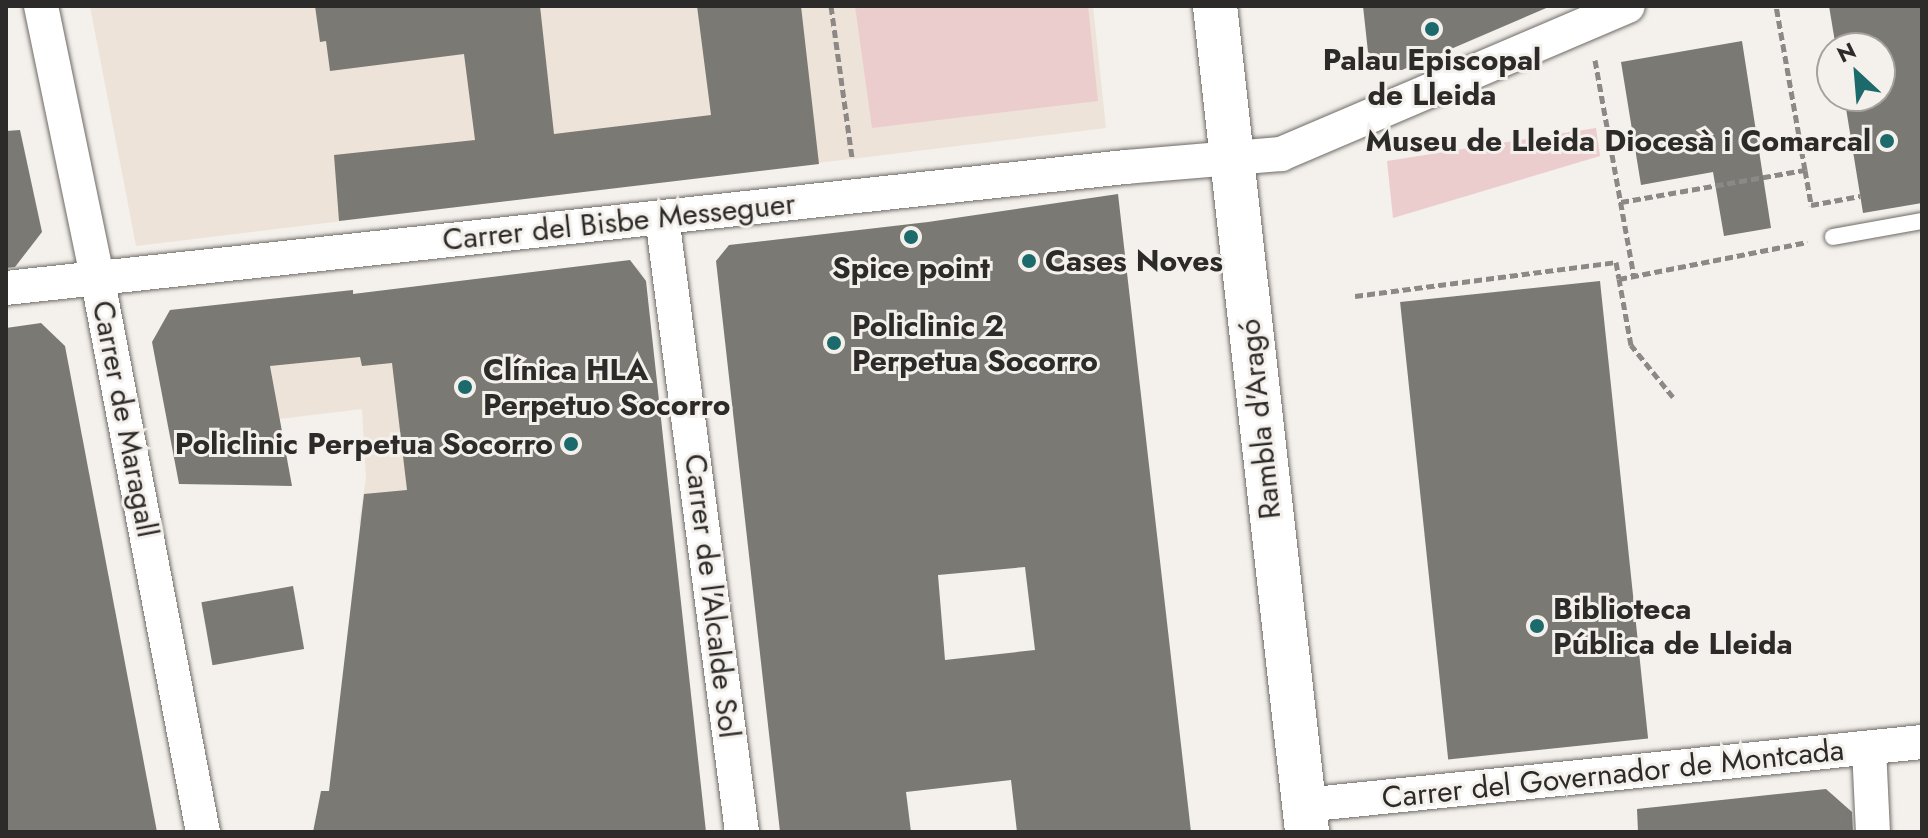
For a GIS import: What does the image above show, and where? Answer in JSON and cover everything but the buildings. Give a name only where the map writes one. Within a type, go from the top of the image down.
[{"type":"main road","name":"Rambla d'Aragó","points":[[1215,6],[1306,818]]},
{"type":"street","name":"Carrer de Maragall","points":[[41,6],[97,276],[203,832]]},
{"type":"street","name":"Carrer del Bisbe Messeguer","points":[[6,288],[1194,160],[1232,160],[1281,154],[1311,144],[1628,6]]},
{"type":"street","name":"Carrer de l'Alcalde Sol","points":[[662,217],[742,832]]},
{"type":"street","name":"Carrer del Governador de Montcada","points":[[1306,818],[1922,742]]},
{"type":"street","points":[[1869,748],[1873,832]]},
{"type":"lane","points":[[1833,237],[1922,221]]},
{"type":"path","points":[[831,6],[853,167]]},
{"type":"path","points":[[1776,6],[1811,205],[1860,196]]},
{"type":"path","points":[[1589,23],[1634,276]]},
{"type":"path","points":[[1621,202],[1805,170]]},
{"type":"path","points":[[1619,279],[1833,237]]},
{"type":"path","points":[[1355,296],[1616,262],[1631,345],[1673,397]]},
{"type":"shaded area","points":[[90,6],[1093,6],[1106,128],[136,246]]},
{"type":"shaded area","points":[[855,6],[1088,6],[1098,101],[872,128]]},
{"type":"shaded area","points":[[1596,128],[1600,156],[1393,218],[1387,161]]},
{"type":"shaded area","name":"Clínica HLA Perpetuo Socorro","points":[[627,261],[639,269],[646,281],[401,434],[411,522],[359,523],[366,478],[362,409],[279,419],[270,366],[237,370],[230,303],[353,290],[354,294]]},
{"type":"place","name":"Palau Episcopal de Lleida","points":[[1432,29]]},
{"type":"place","name":"Museu de Lleida Diocesà i Comarcal","points":[[1887,141]]},
{"type":"place","name":"Spice point","points":[[911,237]]},
{"type":"place","name":"Cases Noves","points":[[1029,261]]},
{"type":"place","name":"Policlinic 2 Perpetua Socorro","points":[[834,343]]},
{"type":"place","name":"Clínica HLA Perpetuo Socorro","points":[[465,387]]},
{"type":"place","name":"Policlinic Perpetua Socorro","points":[[571,444]]},
{"type":"place","name":"Biblioteca Pública de Lleida","points":[[1537,626]]}]
